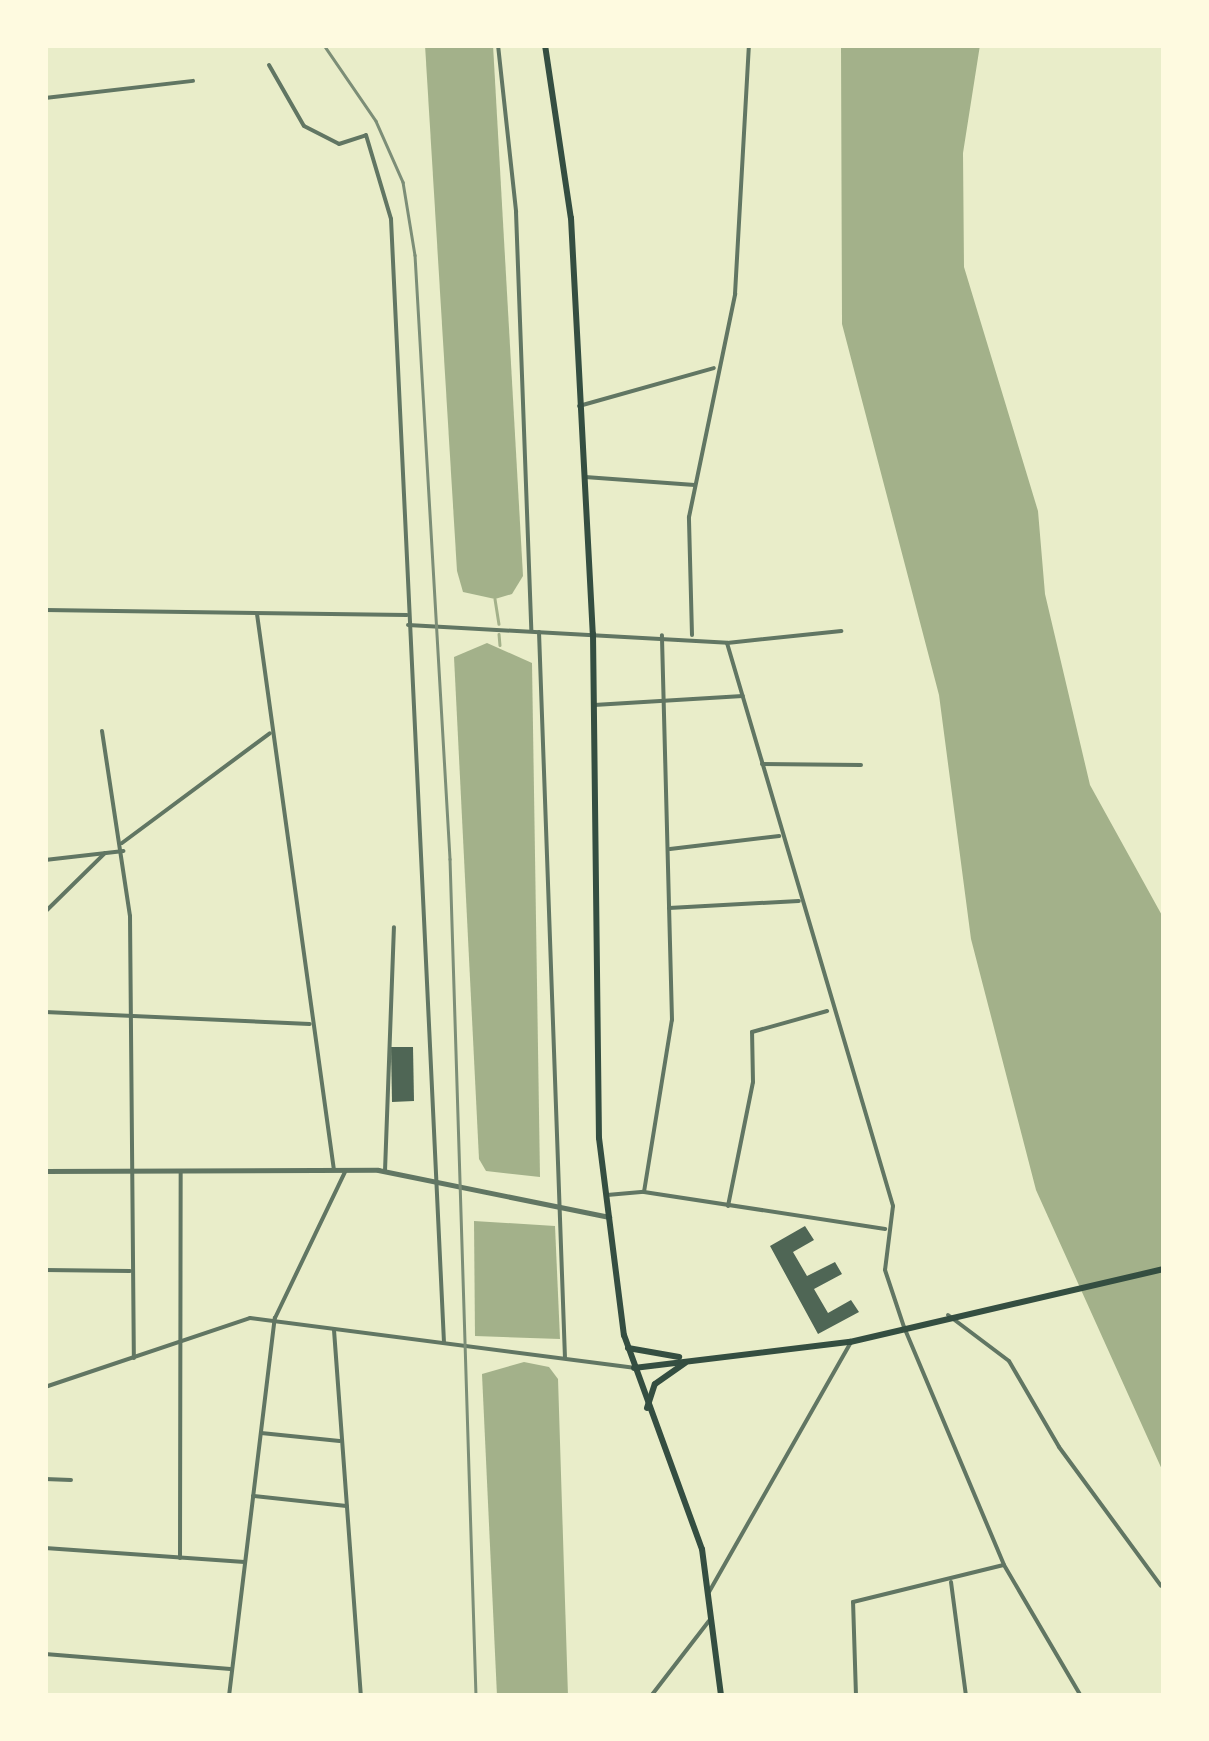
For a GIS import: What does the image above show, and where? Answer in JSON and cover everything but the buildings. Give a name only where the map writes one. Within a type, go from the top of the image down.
[{"type":"highway","points":[[546,45],[571,218],[594,634],[595,1091],[606,1195],[628,1348],[647,1409],[692,1518],[710,1592],[721,1696]]},
{"type":"highway","points":[[634,1368],[850,1342],[1001,1302],[1164,1269]]},
{"type":"highway","points":[[628,1348],[695,1358]]},
{"type":"highway","points":[[647,1409],[655,1384],[695,1358]]},
{"type":"street","points":[[498,45],[516,212],[531,631]]},
{"type":"street","points":[[692,635],[686,575],[695,486],[708,458],[714,368],[737,276],[749,45]]},
{"type":"street","points":[[269,65],[304,126],[339,144],[366,134],[386,192],[444,1343]]},
{"type":"street","points":[[45,98],[193,81]]},
{"type":"street","points":[[579,406],[714,368]]},
{"type":"street","points":[[584,477],[695,486]]},
{"type":"street","points":[[45,610],[407,615]]},
{"type":"street","points":[[257,614],[334,1170]]},
{"type":"street","points":[[408,625],[692,635],[727,642],[841,631]]},
{"type":"street","points":[[539,632],[565,1358]]},
{"type":"street","points":[[644,1192],[671,1034],[662,635]]},
{"type":"street","points":[[727,642],[829,1010],[893,1206],[884,1228],[885,1270],[904,1327],[1004,1565],[1081,1696]]},
{"type":"street","points":[[594,705],[743,696]]},
{"type":"street","points":[[102,731],[123,851],[131,1016],[128,1171],[134,1358]]},
{"type":"street","points":[[122,843],[272,732]]},
{"type":"street","points":[[762,764],[861,765]]},
{"type":"street","points":[[668,848],[779,836]]},
{"type":"street","points":[[45,860],[123,851]]},
{"type":"street","points":[[45,912],[105,853]]},
{"type":"street","points":[[669,908],[799,901]]},
{"type":"street","points":[[384,1171],[394,927]]},
{"type":"street","points":[[728,1206],[753,1082],[752,1032],[829,1010]]},
{"type":"street","points":[[45,1012],[311,1024]]},
{"type":"street","points":[[180,1558],[185,1340],[181,1170]]},
{"type":"street","points":[[229,1696],[275,1318],[346,1170]]},
{"type":"street","points":[[45,1171],[384,1171],[435,1176],[559,1211],[609,1216]]},
{"type":"street","points":[[606,1195],[644,1192],[884,1228]]},
{"type":"street","points":[[45,1270],[132,1271]]},
{"type":"street","points":[[948,1315],[1009,1361],[1058,1448],[1161,1586]]},
{"type":"street","points":[[45,1387],[185,1340],[275,1318],[334,1330],[634,1368]]},
{"type":"street","points":[[334,1330],[361,1696]]},
{"type":"street","points":[[710,1592],[850,1342]]},
{"type":"street","points":[[262,1433],[340,1441]]},
{"type":"street","points":[[45,1480],[71,1480]]},
{"type":"street","points":[[253,1496],[346,1506]]},
{"type":"street","points":[[45,1548],[244,1562]]},
{"type":"street","points":[[856,1696],[854,1602],[952,1582],[1004,1565]]},
{"type":"street","points":[[952,1582],[966,1696]]},
{"type":"street","points":[[651,1696],[712,1617]]},
{"type":"street","points":[[45,1654],[230,1669]]},
{"type":"shaded area","points":[[425,45],[493,45],[523,576],[512,594],[495,599],[463,592],[457,571]]},
{"type":"shaded area","points":[[841,45],[980,45],[963,153],[964,267],[1038,511],[1045,594],[1090,785],[1164,919],[1164,1474],[1036,1190],[971,939],[939,695],[842,324]]},
{"type":"shaded area","points":[[487,643],[532,663],[540,1177],[486,1171],[479,1159],[454,657]]},
{"type":"shaded area","points":[[474,1221],[555,1226],[560,1339],[475,1336]]},
{"type":"shaded area","points":[[524,1362],[549,1367],[558,1379],[568,1696],[497,1696],[482,1374]]},
{"type":"waterway","points":[[495,599],[499,624]]},
{"type":"waterway","points":[[499,634],[500,645]]},
{"type":"railway","points":[[324,45],[376,121],[403,182],[415,255],[450,859],[476,1696]]}]
